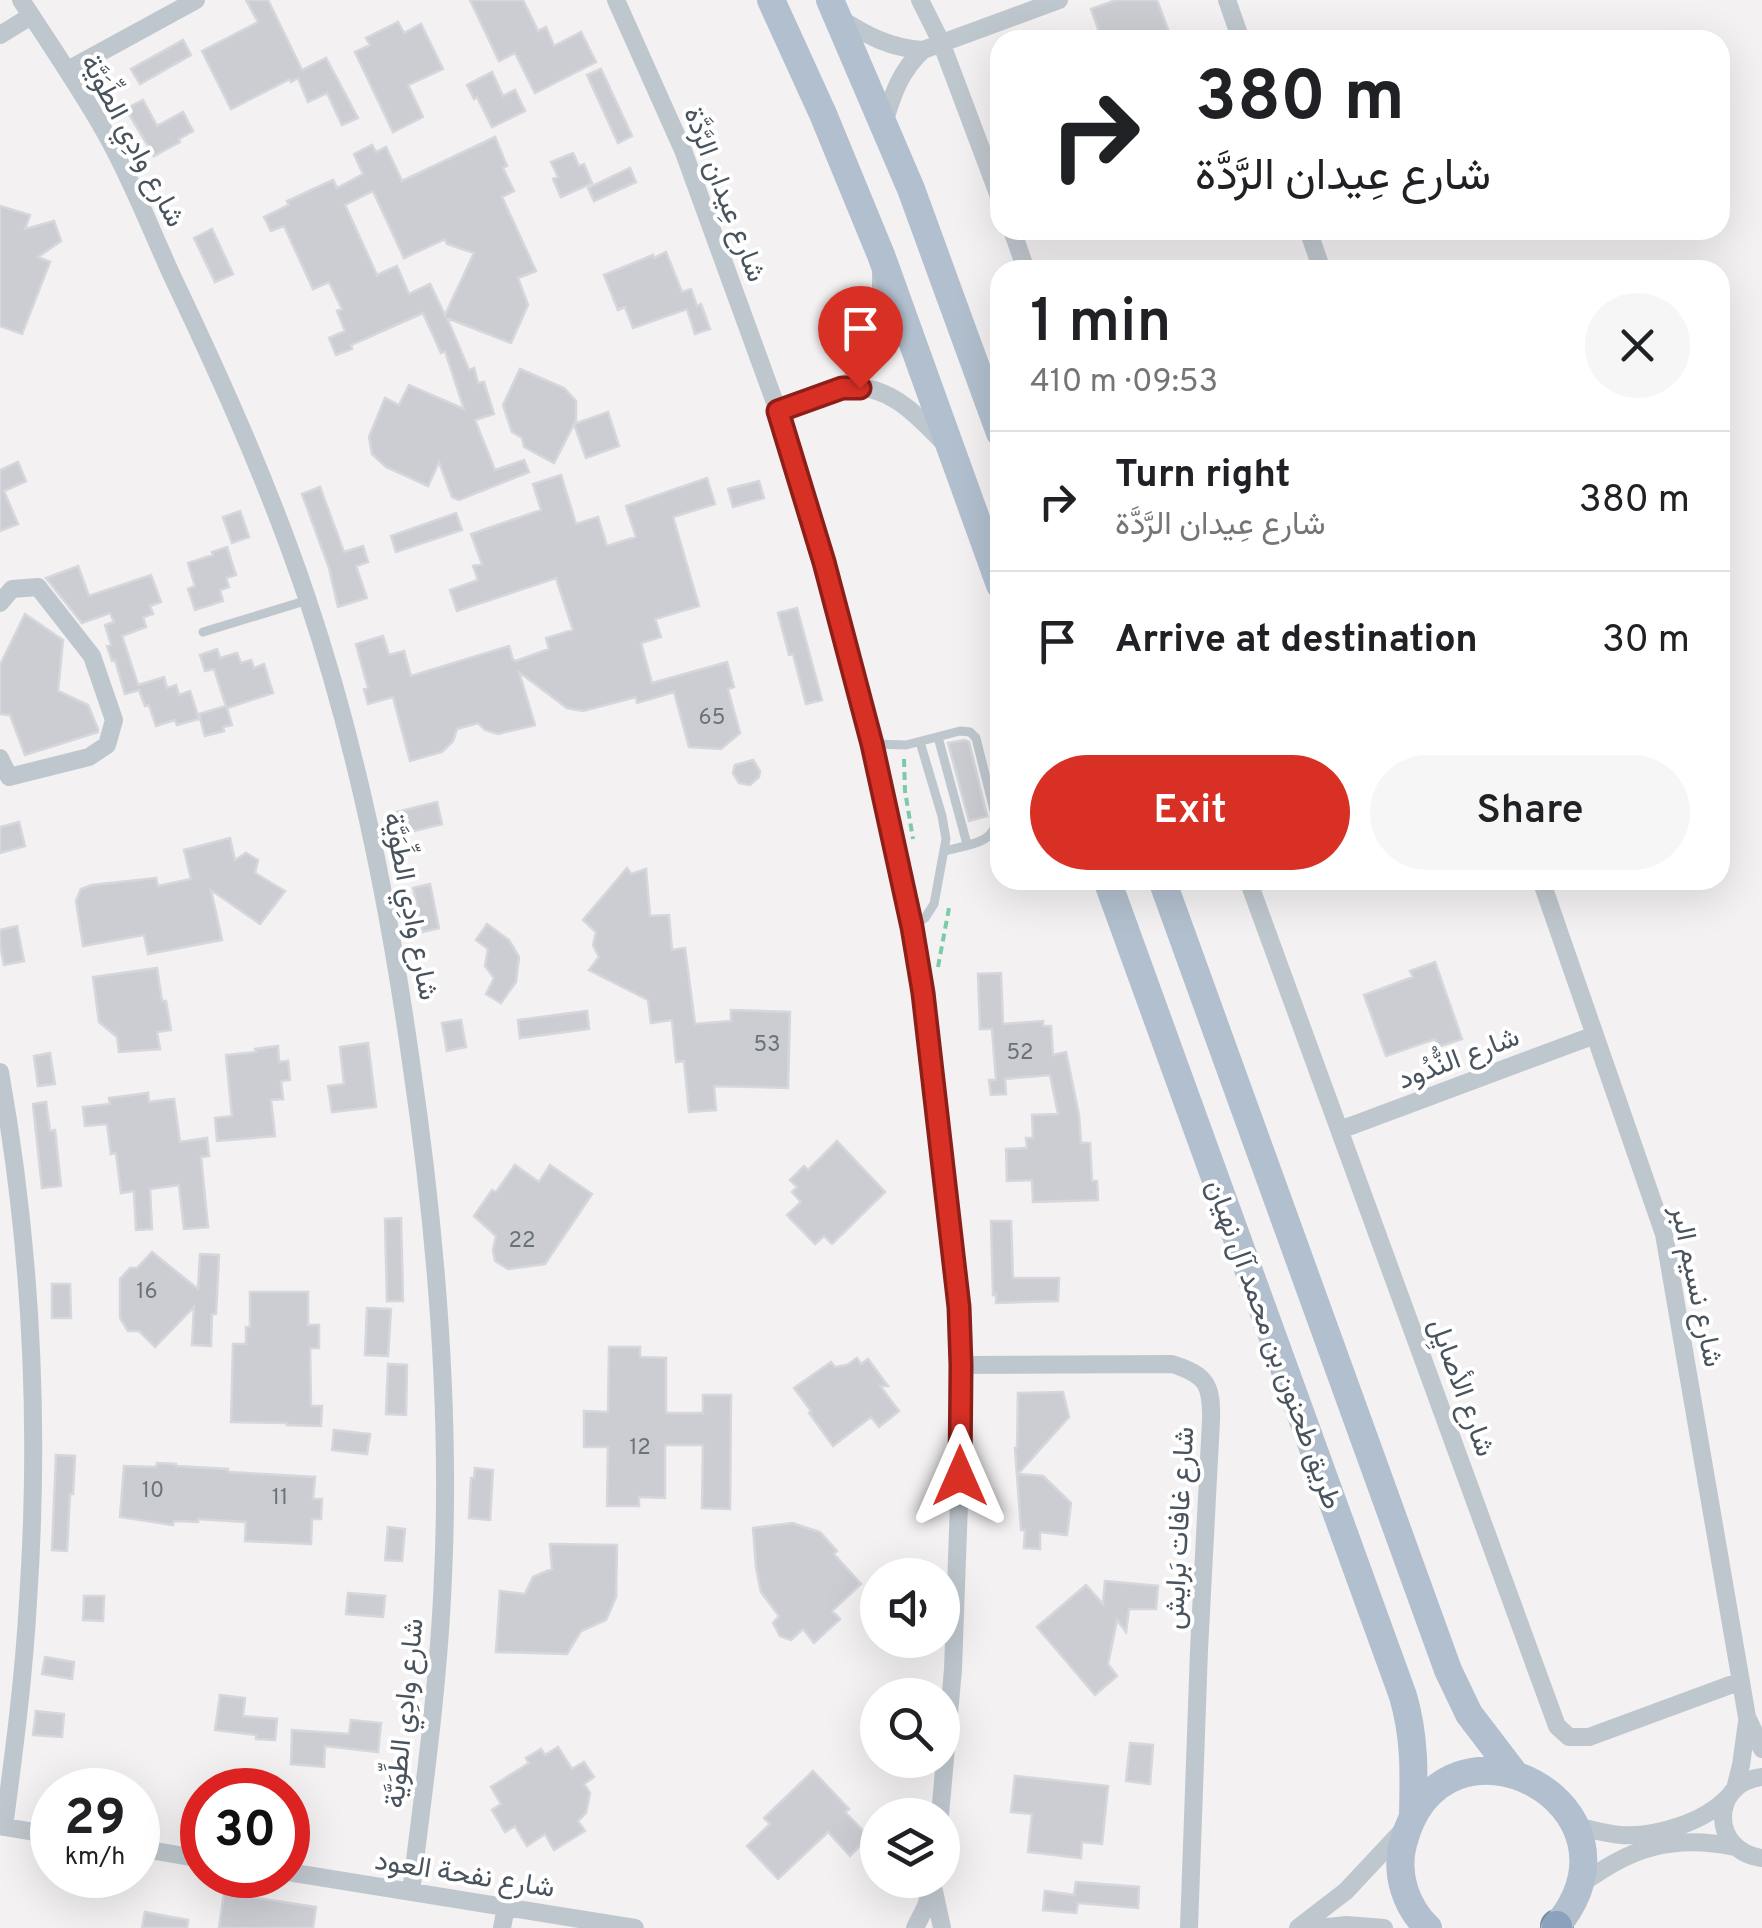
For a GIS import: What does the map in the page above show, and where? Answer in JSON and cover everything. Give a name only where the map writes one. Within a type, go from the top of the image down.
[{"type":"main road","points":[[771,0],[881,254],[990,557]]},
{"type":"main road","points":[[834,8],[937,255],[990,405]]},
{"type":"main road","name":"طريق طحنون بن محمد آل نهيان","points":[[1111,890],[1403,1696],[1414,1742],[1410,1820],[1399,1856],[1403,1889],[1418,1918],[1428,1928]]},
{"type":"main road","points":[[1166,890],[1452,1682],[1476,1725],[1514,1773]]},
{"type":"main road","points":[[1410,1820],[1427,1796],[1446,1782],[1468,1774],[1514,1773],[1550,1792],[1575,1826],[1583,1864],[1572,1906],[1557,1928]]},
{"type":"street","points":[[68,70],[196,0]]},
{"type":"street","name":"شارع عِيدان الرَّدَّة","points":[[616,0],[682,150],[778,411],[824,562],[872,744],[912,927],[959,1307],[961,1365],[953,1669],[942,1798]]},
{"type":"street","points":[[920,0],[942,42],[990,172]]},
{"type":"street","points":[[884,124],[897,81],[923,50],[1058,0]]},
{"type":"street","points":[[1227,0],[1238,30]]},
{"type":"street","points":[[0,35],[26,8]]},
{"type":"street","name":"شارع وادِي الطِّوَيَّة","points":[[26,8],[108,138],[222,380],[268,489],[308,600],[344,718],[373,837],[423,1141],[439,1292],[445,1440],[444,1575],[434,1711],[411,1892]]},
{"type":"street","points":[[834,8],[879,42],[923,50]]},
{"type":"street","points":[[842,388],[865,365],[878,336],[881,254]]},
{"type":"street","points":[[778,411],[842,388],[860,388],[892,397],[907,406],[951,449]]},
{"type":"street","points":[[0,602],[12,589],[38,587],[92,656],[114,720],[107,746],[88,757],[8,777],[0,758]]},
{"type":"street","name":"شارع الأصايِل","points":[[1252,890],[1557,1726],[1570,1737],[1589,1737],[1742,1682]]},
{"type":"street","name":"شارع نسيم البر","points":[[1545,890],[1664,1234],[1748,1717],[1762,1750]]},
{"type":"street","name":"شارع النُّدُود","points":[[1340,1130],[1595,1034]]},
{"type":"street","points":[[0,1072],[22,1216],[32,1414],[28,1602],[18,1722],[2,1826],[30,1830]]},
{"type":"street","name":"شارع غافات بَرايش","points":[[961,1365],[1172,1364],[1196,1372],[1209,1391],[1212,1421],[1189,1928]]},
{"type":"street","name":"شارع نسيم البر","points":[[1734,1847],[1726,1836],[1724,1808],[1741,1765],[1748,1717]]},
{"type":"street","points":[[1575,1826],[1625,1835],[1662,1830],[1712,1812],[1745,1782],[1762,1777]]},
{"type":"street","points":[[1298,1928],[1346,1892],[1410,1820]]},
{"type":"street","points":[[1581,1883],[1619,1860],[1664,1844],[1694,1841],[1734,1847],[1746,1855],[1762,1858]]},
{"type":"street","name":"شارع نفحة العود","points":[[310,1876],[635,1928]]},
{"type":"street","points":[[915,1928],[928,1898]]},
{"type":"street","points":[[936,1898],[942,1928]]},
{"type":"street","points":[[502,1928],[506,1907]]},
{"type":"street","points":[[1317,1928],[1384,1928]]},
{"type":"lane","points":[[202,632],[308,600]]},
{"type":"lane","points":[[872,744],[899,746],[965,730],[974,734],[978,742],[990,794]]},
{"type":"lane","points":[[938,736],[967,844]]},
{"type":"lane","points":[[912,927],[925,918],[934,904],[945,850],[942,816],[920,742]]},
{"type":"lane","points":[[945,850],[990,837]]},
{"type":"building","points":[[246,0],[268,0],[302,70],[326,58],[358,118],[342,125],[327,93],[308,102],[298,78],[231,109],[202,51],[258,22]]},
{"type":"building","points":[[470,0],[523,0],[538,31],[546,27],[554,46],[581,32],[596,62],[535,93],[515,53],[499,61]]},
{"type":"building","points":[[1116,0],[1157,0],[1168,30],[1098,30],[1091,9]]},
{"type":"building","points":[[398,22],[404,33],[421,24],[443,69],[408,85],[423,117],[393,132],[355,52],[370,45],[366,38]]},
{"type":"building","points":[[183,40],[191,55],[140,84],[131,69]]},
{"type":"building","points":[[601,69],[632,136],[618,143],[587,75]]},
{"type":"building","points":[[492,72],[503,96],[515,90],[525,111],[492,127],[467,85]]},
{"type":"building","points":[[143,100],[157,126],[183,112],[193,131],[154,156],[126,109]]},
{"type":"building","points":[[495,137],[514,191],[502,197],[536,271],[518,278],[528,305],[511,343],[447,318],[469,370],[474,368],[478,383],[484,382],[494,414],[475,420],[495,470],[524,460],[529,472],[459,500],[452,497],[439,462],[428,486],[386,467],[372,454],[369,437],[385,398],[399,405],[409,385],[464,409],[445,351],[441,353],[423,313],[336,355],[329,338],[345,331],[337,311],[342,309],[329,282],[313,289],[284,226],[271,231],[264,217],[289,205],[287,201],[333,180],[337,188],[363,174],[354,154],[372,145],[376,152],[386,147],[402,181]],"holes":[[[373,191],[404,258],[445,239],[447,244],[474,253],[445,315],[430,284],[409,294],[397,266],[377,275],[345,205]]]},
{"type":"building","points":[[573,153],[579,166],[584,164],[592,183],[561,197],[551,162]]},
{"type":"building","points":[[630,168],[636,182],[594,201],[588,188]]},
{"type":"building","points":[[0,206],[30,215],[25,229],[54,221],[61,241],[38,257],[50,262],[22,334],[0,326]]},
{"type":"building","points":[[212,229],[233,274],[215,282],[194,238]]},
{"type":"building","points":[[666,252],[682,292],[691,289],[710,329],[695,334],[687,309],[633,328],[625,307],[618,310],[604,275]]},
{"type":"building","points":[[520,369],[564,388],[576,401],[576,420],[554,463],[524,447],[522,438],[512,432],[503,405]]},
{"type":"building","points":[[608,412],[619,446],[586,458],[574,424]]},
{"type":"building","points":[[18,462],[26,481],[4,491],[18,524],[0,531],[0,470]]},
{"type":"building","points":[[561,475],[576,524],[598,517],[607,546],[636,537],[626,506],[707,478],[715,504],[673,517],[699,606],[655,619],[661,637],[641,643],[652,683],[727,662],[734,687],[728,689],[740,733],[721,749],[689,747],[674,692],[637,703],[636,697],[583,711],[567,708],[519,672],[535,725],[498,734],[478,723],[457,729],[453,741],[442,752],[410,761],[393,697],[368,704],[364,689],[368,688],[356,644],[383,636],[389,655],[404,651],[411,676],[509,646],[516,661],[549,649],[546,638],[573,630],[556,578],[457,611],[450,590],[478,580],[473,566],[482,564],[471,534],[541,510],[533,484]]},
{"type":"building","points":[[759,481],[764,498],[733,507],[728,489]]},
{"type":"building","points":[[320,487],[344,552],[363,546],[368,562],[356,566],[367,598],[338,607],[329,568],[302,494]]},
{"type":"building","points":[[240,511],[249,537],[232,543],[223,517]]},
{"type":"building","points":[[456,513],[462,530],[396,552],[391,536]]},
{"type":"building","points":[[227,547],[236,575],[226,578],[229,587],[220,590],[223,601],[195,610],[188,589],[195,586],[188,563]]},
{"type":"building","points":[[78,566],[89,596],[151,575],[161,602],[150,606],[153,614],[143,617],[146,627],[122,636],[138,685],[164,677],[167,688],[176,685],[179,695],[190,691],[199,719],[156,726],[139,690],[125,694],[107,646],[111,645],[105,625],[114,622],[110,613],[82,623],[46,578]]},
{"type":"building","points":[[797,608],[822,700],[806,704],[778,613]]},
{"type":"building","points":[[25,614],[63,640],[58,691],[88,705],[98,732],[25,755],[10,715],[0,714],[0,665]]},
{"type":"building","points":[[217,649],[220,658],[237,653],[241,663],[251,660],[254,668],[264,664],[273,693],[227,708],[232,725],[205,736],[199,714],[226,706],[214,669],[205,671],[200,655]]},
{"type":"building","points":[[969,742],[987,816],[969,821],[948,743]]},
{"type":"building","points":[[753,760],[759,777],[750,785],[739,783],[733,773],[735,765]]},
{"type":"building","points":[[437,802],[442,824],[402,834],[397,812]]},
{"type":"building","points":[[19,822],[25,846],[0,853],[0,827]]},
{"type":"building","points":[[230,838],[235,860],[246,853],[258,860],[255,873],[285,891],[260,924],[211,890],[222,940],[148,954],[144,935],[83,946],[76,901],[81,889],[156,878],[158,886],[191,879],[184,850]]},
{"type":"building","points":[[627,868],[631,874],[646,869],[650,916],[669,915],[672,950],[685,948],[695,1024],[731,1021],[731,1010],[790,1012],[788,1088],[714,1086],[716,1110],[689,1112],[684,1061],[676,1062],[672,1020],[651,1023],[648,1000],[589,970],[599,957],[593,945],[596,932],[583,920]]},
{"type":"building","points":[[430,884],[439,928],[423,932],[413,888]]},
{"type":"building","points":[[487,924],[509,940],[519,957],[516,982],[501,1003],[486,994],[494,978],[485,966],[488,949],[476,940]]},
{"type":"building","points":[[17,926],[24,961],[4,965],[0,930]]},
{"type":"building","points":[[1435,962],[1462,1039],[1438,1047],[1435,1039],[1386,1056],[1364,995],[1413,977],[1410,971]]},
{"type":"building","points":[[157,968],[171,1030],[157,1032],[160,1049],[119,1052],[117,1037],[99,1022],[93,977]]},
{"type":"building","points":[[1001,973],[1003,1024],[1043,1021],[1043,1026],[1051,1026],[1053,1055],[1066,1052],[1081,1143],[1090,1143],[1092,1181],[1097,1181],[1098,1200],[1033,1202],[1032,1180],[1007,1181],[1006,1149],[1027,1148],[1026,1138],[1033,1138],[1032,1115],[1058,1114],[1050,1075],[1005,1079],[1006,1094],[991,1095],[989,1080],[996,1080],[992,1029],[980,1029],[978,974]]},
{"type":"building","points":[[587,1011],[589,1029],[520,1038],[518,1020]]},
{"type":"building","points":[[461,1020],[466,1047],[447,1051],[442,1023]]},
{"type":"building","points":[[368,1043],[376,1107],[332,1112],[328,1086],[344,1084],[340,1047]]},
{"type":"building","points":[[278,1046],[279,1062],[288,1061],[290,1080],[281,1081],[283,1099],[271,1100],[275,1136],[217,1141],[215,1118],[232,1116],[226,1055]]},
{"type":"building","points":[[50,1053],[55,1084],[38,1086],[34,1056]]},
{"type":"building","points":[[148,1093],[149,1102],[174,1099],[180,1142],[207,1138],[209,1156],[201,1157],[208,1227],[184,1229],[179,1185],[150,1189],[152,1229],[136,1230],[134,1191],[121,1193],[116,1153],[111,1154],[107,1124],[85,1126],[83,1107],[110,1104],[109,1098]]},
{"type":"building","points":[[46,1102],[50,1131],[55,1130],[61,1186],[42,1188],[33,1104]]},
{"type":"building","points":[[837,1141],[885,1192],[832,1244],[824,1236],[815,1244],[787,1215],[801,1202],[792,1192],[797,1187],[790,1180],[804,1166],[808,1170]]},
{"type":"building","points":[[515,1165],[539,1182],[550,1165],[592,1194],[545,1264],[508,1269],[495,1261],[496,1236],[474,1216]]},
{"type":"building","points":[[401,1218],[403,1301],[387,1301],[385,1219]]},
{"type":"building","points":[[991,1221],[1011,1221],[1013,1278],[1059,1278],[1058,1301],[996,1303]]},
{"type":"building","points":[[152,1252],[198,1289],[200,1254],[219,1255],[211,1346],[192,1345],[194,1307],[155,1347],[139,1331],[128,1331],[120,1318],[120,1279]]},
{"type":"building","points":[[52,1284],[70,1284],[71,1318],[52,1318]]},
{"type":"building","points":[[250,1292],[308,1292],[308,1325],[319,1325],[319,1348],[310,1348],[311,1406],[322,1406],[321,1426],[231,1422],[233,1344],[246,1344]]},
{"type":"building","points":[[367,1308],[391,1309],[388,1356],[365,1355]]},
{"type":"building","points":[[609,1347],[640,1347],[640,1357],[666,1358],[666,1413],[703,1413],[703,1395],[731,1395],[730,1509],[702,1508],[703,1445],[665,1445],[665,1498],[639,1497],[639,1506],[607,1506],[608,1447],[584,1447],[584,1411],[608,1412]]},
{"type":"building","points":[[857,1358],[861,1364],[868,1359],[888,1386],[880,1386],[899,1411],[879,1427],[871,1417],[833,1446],[794,1388],[831,1362],[835,1367]]},
{"type":"building","points":[[388,1364],[407,1365],[406,1415],[386,1414]]},
{"type":"building","points":[[1063,1392],[1069,1417],[1018,1474],[1043,1476],[1071,1503],[1067,1535],[1040,1532],[1040,1549],[1024,1548],[1015,1448],[1018,1393]]},
{"type":"building","points":[[334,1430],[370,1434],[367,1454],[332,1450]]},
{"type":"building","points":[[56,1455],[75,1456],[67,1551],[52,1550]]},
{"type":"building","points":[[157,1463],[315,1477],[313,1499],[322,1499],[321,1519],[312,1519],[311,1544],[245,1541],[246,1522],[198,1519],[174,1521],[173,1525],[120,1517],[124,1466],[156,1467]]},
{"type":"building","points":[[475,1468],[493,1470],[490,1520],[469,1518]]},
{"type":"building","points":[[792,1523],[820,1532],[860,1583],[832,1611],[840,1619],[814,1643],[803,1629],[791,1640],[780,1636],[773,1623],[779,1616],[761,1592],[753,1528]]},
{"type":"building","points":[[388,1527],[405,1529],[402,1561],[385,1560]]},
{"type":"building","points":[[550,1544],[617,1545],[616,1597],[606,1620],[581,1631],[567,1654],[496,1652],[500,1591],[525,1594],[533,1577],[552,1569]]},
{"type":"building","points":[[1105,1581],[1158,1586],[1156,1609],[1129,1609],[1126,1632],[1117,1620],[1108,1664],[1117,1676],[1095,1695],[1037,1627],[1086,1585],[1103,1604]]},
{"type":"building","points":[[348,1593],[385,1596],[383,1617],[346,1614]]},
{"type":"building","points":[[84,1596],[104,1596],[103,1621],[83,1620]]},
{"type":"building","points":[[45,1657],[74,1662],[72,1679],[42,1674]]},
{"type":"building","points":[[220,1695],[245,1698],[243,1716],[277,1719],[275,1740],[215,1730]]},
{"type":"building","points":[[36,1711],[64,1714],[62,1737],[33,1735]]},
{"type":"building","points":[[351,1720],[381,1723],[378,1752],[325,1746],[324,1767],[291,1764],[292,1730],[349,1734]]},
{"type":"building","points":[[1130,1743],[1153,1745],[1150,1784],[1126,1781]]},
{"type":"building","points":[[558,1747],[572,1769],[584,1762],[594,1777],[584,1784],[590,1793],[586,1813],[578,1821],[585,1831],[554,1850],[545,1834],[527,1846],[515,1826],[505,1832],[492,1810],[501,1804],[491,1787],[529,1763],[526,1758],[541,1749],[545,1755]]},
{"type":"building","points":[[813,1771],[849,1809],[845,1812],[860,1828],[860,1846],[850,1856],[828,1832],[778,1879],[747,1846],[770,1824],[764,1818]]},
{"type":"building","points":[[1015,1776],[1108,1786],[1102,1844],[1082,1842],[1081,1858],[1028,1852],[1032,1814],[1011,1812]]},
{"type":"building","points":[[1076,1882],[1139,1887],[1138,1908],[1078,1903],[1076,1913],[1043,1910],[1045,1891],[1074,1895]]},
{"type":"building","points":[[223,1898],[257,1898],[316,1907],[313,1928],[219,1928]]},
{"type":"building","points":[[145,1912],[188,1920],[187,1928],[142,1928]]},
{"type":"route","points":[[860,388],[842,388],[778,411],[824,562],[872,744],[912,927],[959,1307],[960,1476]]}]
